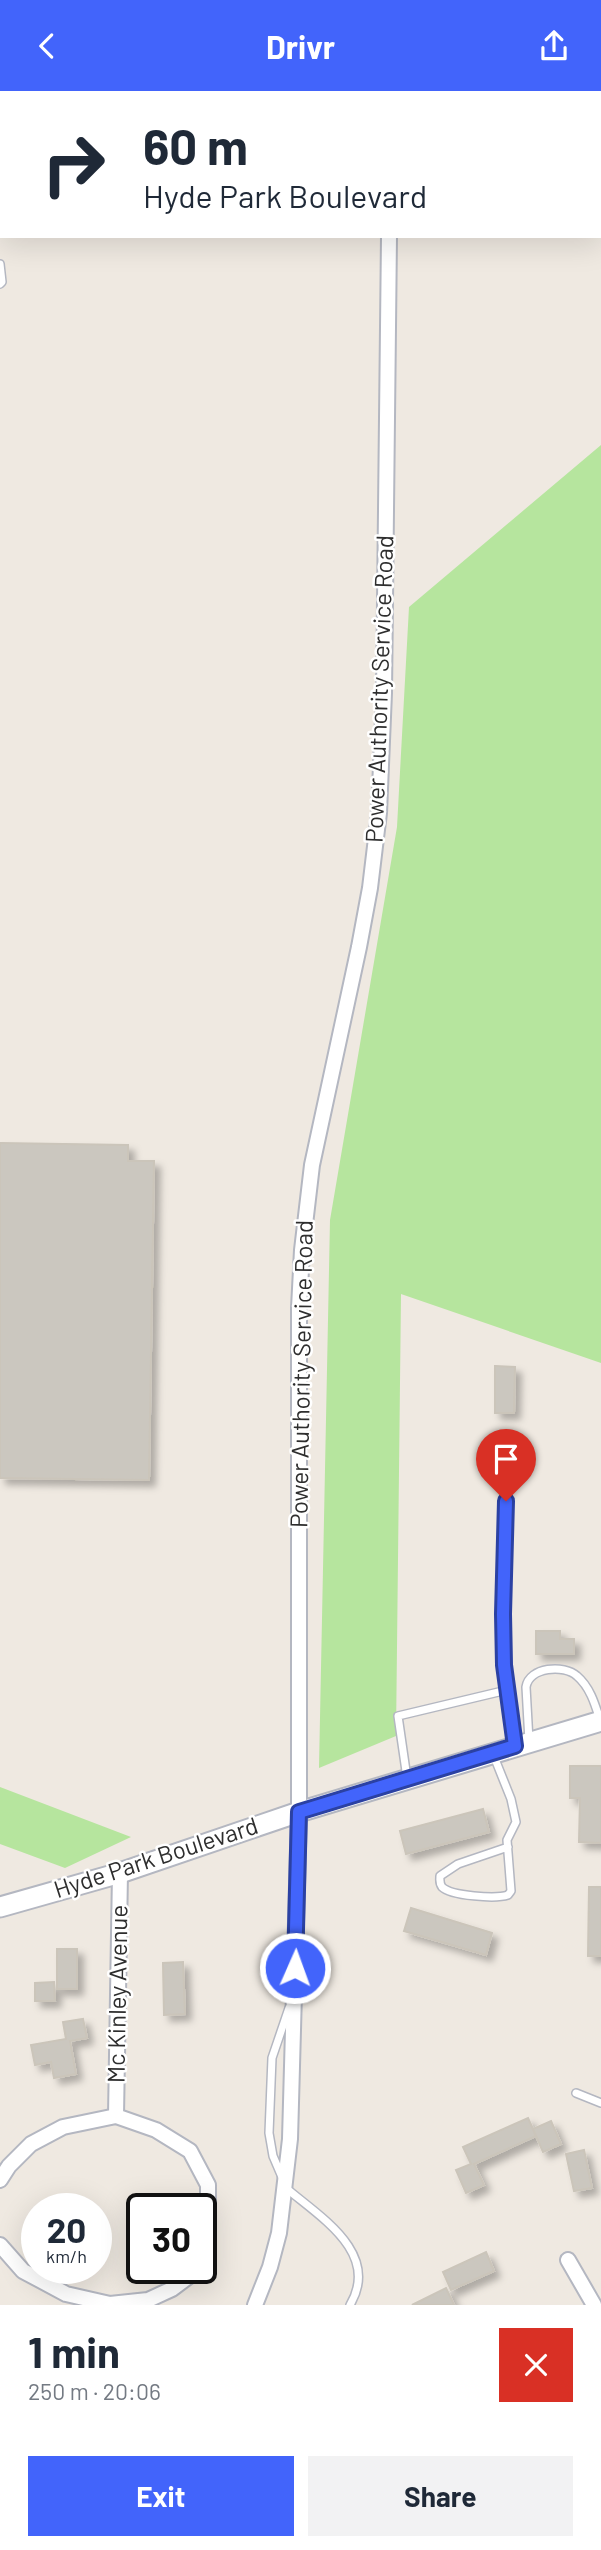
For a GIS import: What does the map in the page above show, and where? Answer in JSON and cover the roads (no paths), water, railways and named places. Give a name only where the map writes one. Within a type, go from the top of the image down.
[{"type":"main road","name":"Hyde Park Boulevard","points":[[0,1907],[120,1873],[299,1812],[601,1721]]},
{"type":"main road","name":"Hyde Park Boulevard","points":[[552,1735],[601,1727]]},
{"type":"street","name":"Power Authority Service Road","points":[[255,2305],[275,2250],[286,2188],[299,1812],[299,1308],[302,1250],[312,1165],[359,947],[370,888],[379,813],[384,693],[388,238]]},
{"type":"street","name":"Mc Kinley Avenue","points":[[116,2116],[120,1873]]},
{"type":"street","points":[[0,2180],[30,2144],[63,2127],[116,2116],[156,2130],[190,2151],[208,2185],[208,2193]]},
{"type":"street","points":[[0,2245],[23,2271],[66,2294],[110,2305],[148,2299],[179,2284]]},
{"type":"street","points":[[568,2260],[594,2305]]},
{"type":"lane","points":[[0,264],[0,284]]},
{"type":"lane","points":[[508,1450],[504,1665],[507,1690],[522,1744]]},
{"type":"lane","points":[[522,1744],[527,1679],[531,1674],[544,1671],[576,1674],[591,1692],[601,1721]]},
{"type":"lane","points":[[407,1779],[398,1716],[507,1690]]},
{"type":"lane","points":[[492,1753],[511,1799],[516,1822],[507,1840],[508,1847],[511,1891],[508,1895],[493,1898],[452,1891],[443,1888],[440,1883],[440,1876],[451,1868],[508,1847]]},
{"type":"lane","points":[[294,1994],[272,2058],[271,2144],[286,2188],[338,2233],[355,2257],[359,2280],[357,2292],[350,2305]]},
{"type":"lane","points":[[576,2093],[601,2103]]}]
